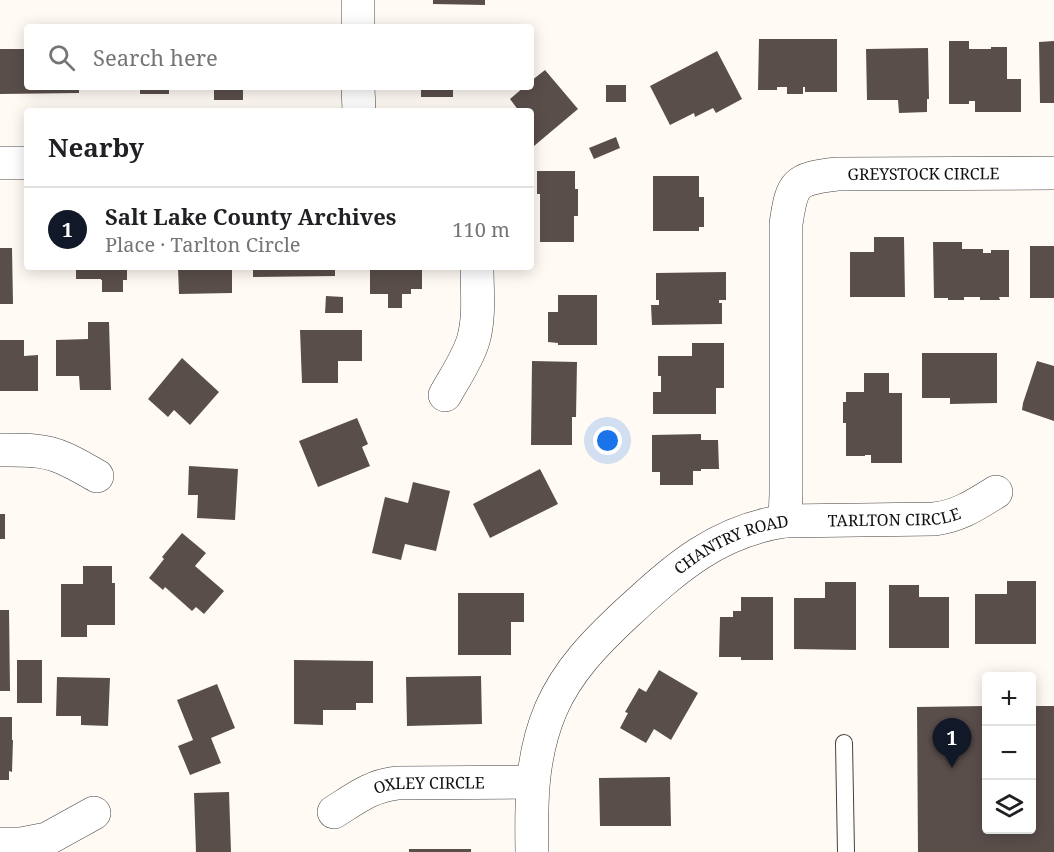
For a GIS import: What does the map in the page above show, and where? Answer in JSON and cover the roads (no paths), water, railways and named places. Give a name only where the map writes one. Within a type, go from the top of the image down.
[{"type":"street","points":[[358,0],[358,24]]},
{"type":"street","points":[[358,90],[358,108]]},
{"type":"street","points":[[0,163],[24,163]]},
{"type":"street","name":"GREYSTOCK CIRCLE","points":[[797,184],[809,179],[837,174],[1054,173]]},
{"type":"street","name":"CHANTRY ROAD","points":[[532,852],[532,782],[536,757],[551,710],[574,668],[589,650],[641,600],[694,556],[730,536],[767,523],[785,520],[786,224],[791,197],[797,184]]},
{"type":"street","points":[[445,395],[473,340],[477,323],[477,270]]},
{"type":"street","points":[[0,450],[49,453],[97,476]]},
{"type":"street","name":"TARLTON CIRCLE","points":[[785,520],[934,519],[961,513],[996,492]]},
{"type":"street","name":"OXLEY CIRCLE","points":[[334,812],[370,789],[383,784],[532,782]]},
{"type":"street","points":[[0,844],[21,844],[47,839],[94,813]]},
{"type":"lane","points":[[844,743],[846,852]]},
{"type":"place","name":"Salt Lake County Archives","points":[[952,768]]}]
